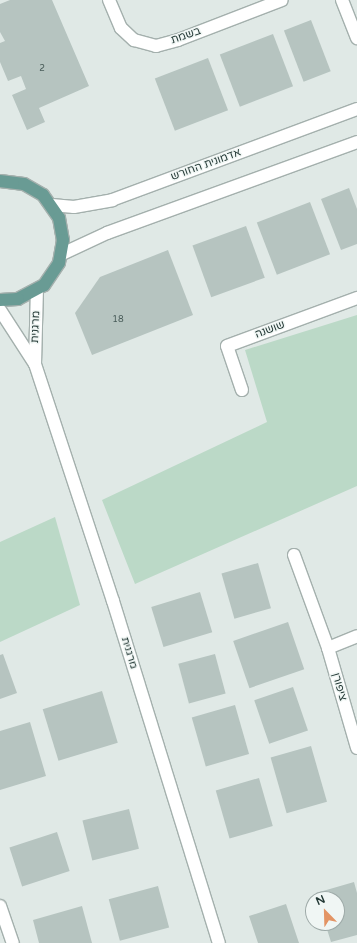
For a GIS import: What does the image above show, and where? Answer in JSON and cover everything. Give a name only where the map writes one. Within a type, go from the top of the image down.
[{"type":"main road","points":[[0,172],[4,181],[30,187],[52,205],[61,226],[62,254],[50,278],[37,290],[18,299],[0,300]]},
{"type":"street","name":"בשמת","points":[[109,0],[121,28],[134,40],[156,46],[178,40],[282,0]]},
{"type":"street","points":[[342,0],[357,38]]},
{"type":"street","name":"אדמונית החורש","points":[[52,205],[74,207],[112,200],[357,108]]},
{"type":"street","points":[[62,254],[107,233],[357,142]]},
{"type":"street","name":"מרגנית","points":[[35,364],[37,290]]},
{"type":"street","name":"שושנה","points":[[242,390],[227,346],[357,298]]},
{"type":"street","name":"מרגנית","points":[[0,310],[35,364],[113,602],[220,943]]},
{"type":"street","name":"ציפורן","points":[[294,555],[328,648],[357,748]]},
{"type":"street","points":[[328,648],[357,636]]},
{"type":"street","points":[[0,906],[13,943]]},
{"type":"green space","points":[[357,315],[357,486],[135,584],[102,500],[267,422],[245,350]]},
{"type":"green space","points":[[55,517],[80,605],[0,642],[0,542]]},
{"type":"building","points":[[10,0],[52,0],[89,86],[39,108],[45,122],[27,130],[12,95],[26,89],[21,76],[8,81],[0,62],[0,43],[5,41],[0,32],[0,4]]},
{"type":"building","points":[[311,20],[331,71],[304,82],[284,30]]},
{"type":"building","points":[[273,34],[293,86],[240,107],[220,54]]},
{"type":"building","points":[[208,58],[228,110],[175,131],[155,78]]},
{"type":"building","points":[[349,188],[357,209],[357,244],[341,250],[321,199]]},
{"type":"building","points":[[310,202],[330,254],[277,275],[257,222]]},
{"type":"building","points":[[246,226],[265,278],[211,297],[192,245]]},
{"type":"building","points":[[168,250],[193,315],[92,355],[75,313],[100,277]]},
{"type":"building","points":[[258,563],[271,608],[234,619],[221,573]]},
{"type":"building","points":[[200,592],[212,632],[164,647],[151,607]]},
{"type":"building","points":[[288,622],[304,669],[249,688],[233,641]]},
{"type":"building","points":[[3,654],[17,693],[0,699],[0,655]]},
{"type":"building","points":[[215,654],[226,694],[189,703],[178,664]]},
{"type":"building","points":[[293,687],[308,730],[269,744],[254,700]]},
{"type":"building","points":[[102,691],[118,743],[58,761],[43,709]]},
{"type":"building","points":[[235,705],[249,754],[206,766],[192,717]]},
{"type":"building","points":[[30,722],[46,776],[0,790],[0,731]]},
{"type":"building","points":[[311,746],[327,802],[287,813],[271,758]]},
{"type":"building","points":[[259,778],[273,826],[230,838],[216,790]]},
{"type":"building","points":[[129,809],[139,849],[92,860],[82,821]]},
{"type":"building","points":[[57,832],[70,871],[22,886],[9,847]]},
{"type":"building","points":[[354,882],[357,893],[357,935],[331,942],[328,931],[345,931],[345,891],[323,891]]},
{"type":"building","points":[[158,886],[169,928],[120,941],[109,899]]},
{"type":"building","points":[[286,904],[299,943],[258,943],[249,916]]},
{"type":"building","points":[[82,906],[92,943],[39,943],[33,920]]}]
